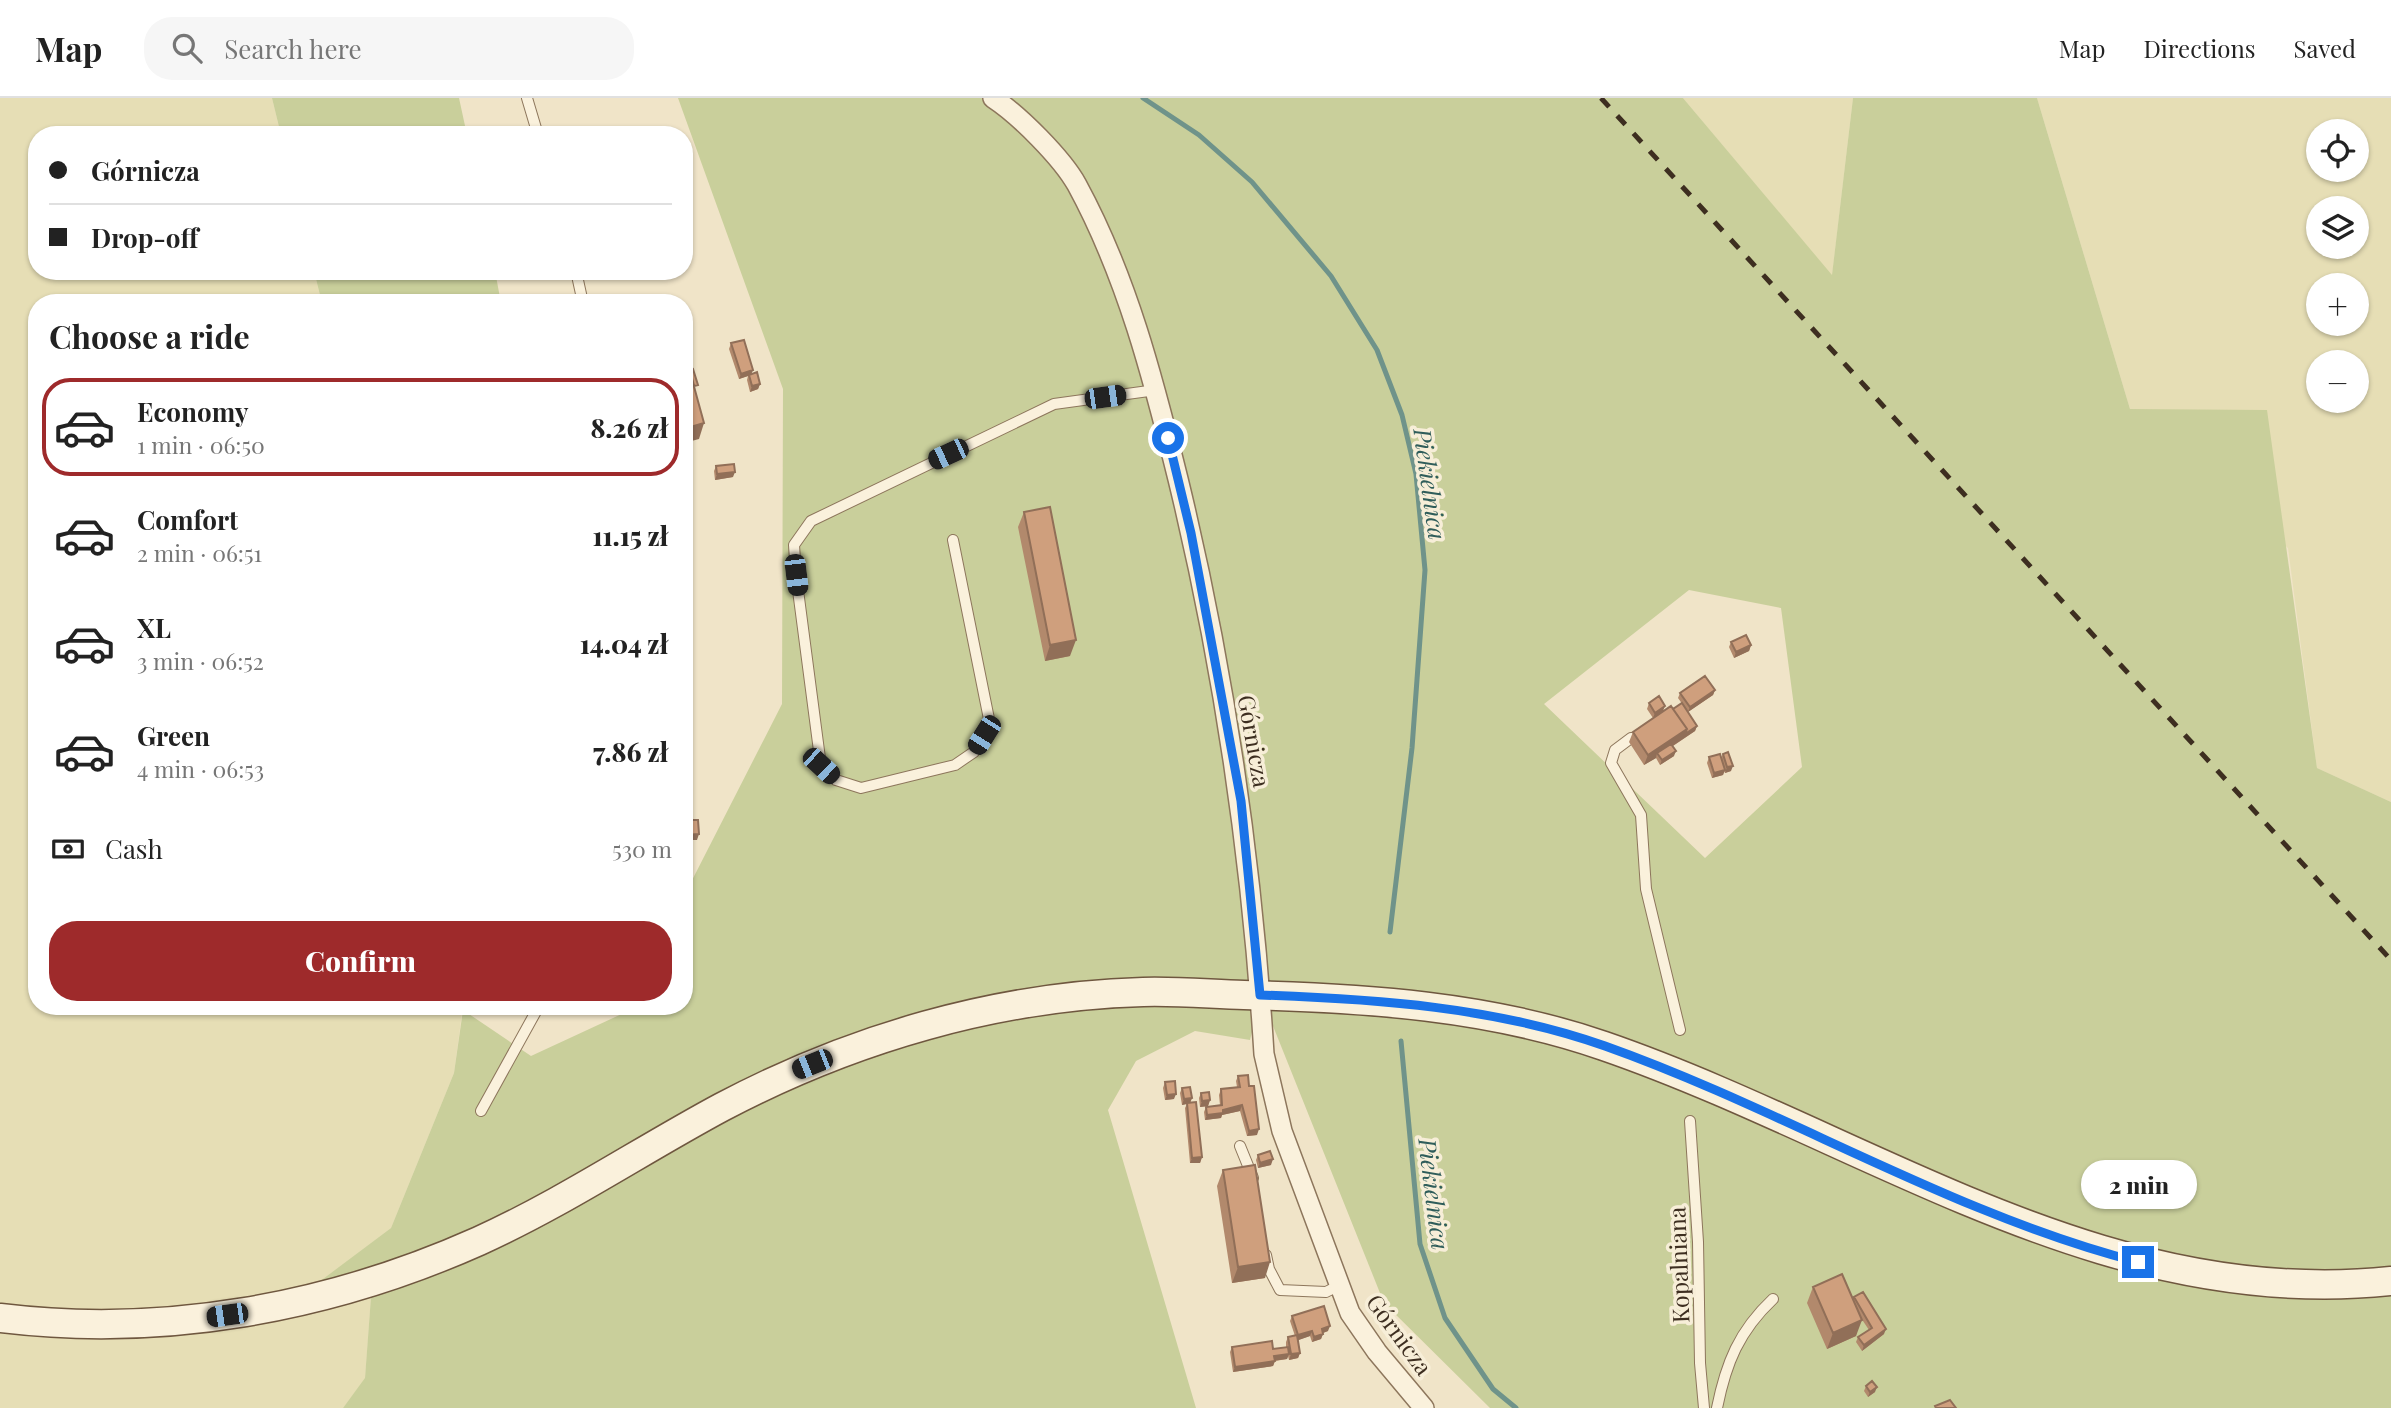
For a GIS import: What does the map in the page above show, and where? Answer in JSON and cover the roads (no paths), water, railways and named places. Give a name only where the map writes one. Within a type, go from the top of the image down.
[{"type":"main road","points":[[0,1318],[88,1324],[202,1319],[312,1299],[372,1283],[484,1239],[779,1079],[855,1047],[908,1030],[1001,1008],[1060,999],[1143,992],[1336,998],[1463,1012],[1520,1023],[1603,1045],[1684,1076],[1985,1210],[2065,1241],[2150,1265],[2290,1284],[2391,1282]]},
{"type":"street","name":"Górnicza","points":[[993,98],[1016,113],[1076,183],[1128,298],[1156,390],[1191,533],[1241,801],[1264,1054],[1271,1093],[1323,1248],[1341,1284],[1350,1312],[1377,1352],[1424,1408]]},
{"type":"lane","points":[[527,98],[535,126]]},
{"type":"lane","points":[[953,540],[989,719],[984,735],[974,752],[955,765],[861,788],[836,780],[821,766],[796,575],[794,545],[811,521],[1054,404],[1156,390]]},
{"type":"lane","points":[[1631,738],[1615,750],[1611,763],[1641,815],[1647,898],[1680,1031]]},
{"type":"lane","points":[[481,1111],[534,1015]]},
{"type":"lane","name":"Kopalniana","points":[[1690,1121],[1704,1408]]},
{"type":"lane","points":[[1240,1146],[1255,1186]]},
{"type":"lane","points":[[1264,1244],[1269,1269],[1280,1290],[1326,1292],[1341,1284]]},
{"type":"lane","points":[[1717,1408],[1731,1353],[1743,1330],[1773,1299]]},
{"type":"waterway","name":"Piekielnica","points":[[1143,98],[1199,135],[1252,182],[1331,276],[1377,350],[1402,415],[1416,474],[1425,570],[1412,748],[1390,932]]},
{"type":"waterway","name":"Piekielnica","points":[[1401,1041],[1420,1244],[1445,1318],[1493,1389],[1516,1408]]},
{"type":"railway","points":[[1601,98],[2391,960]]}]
